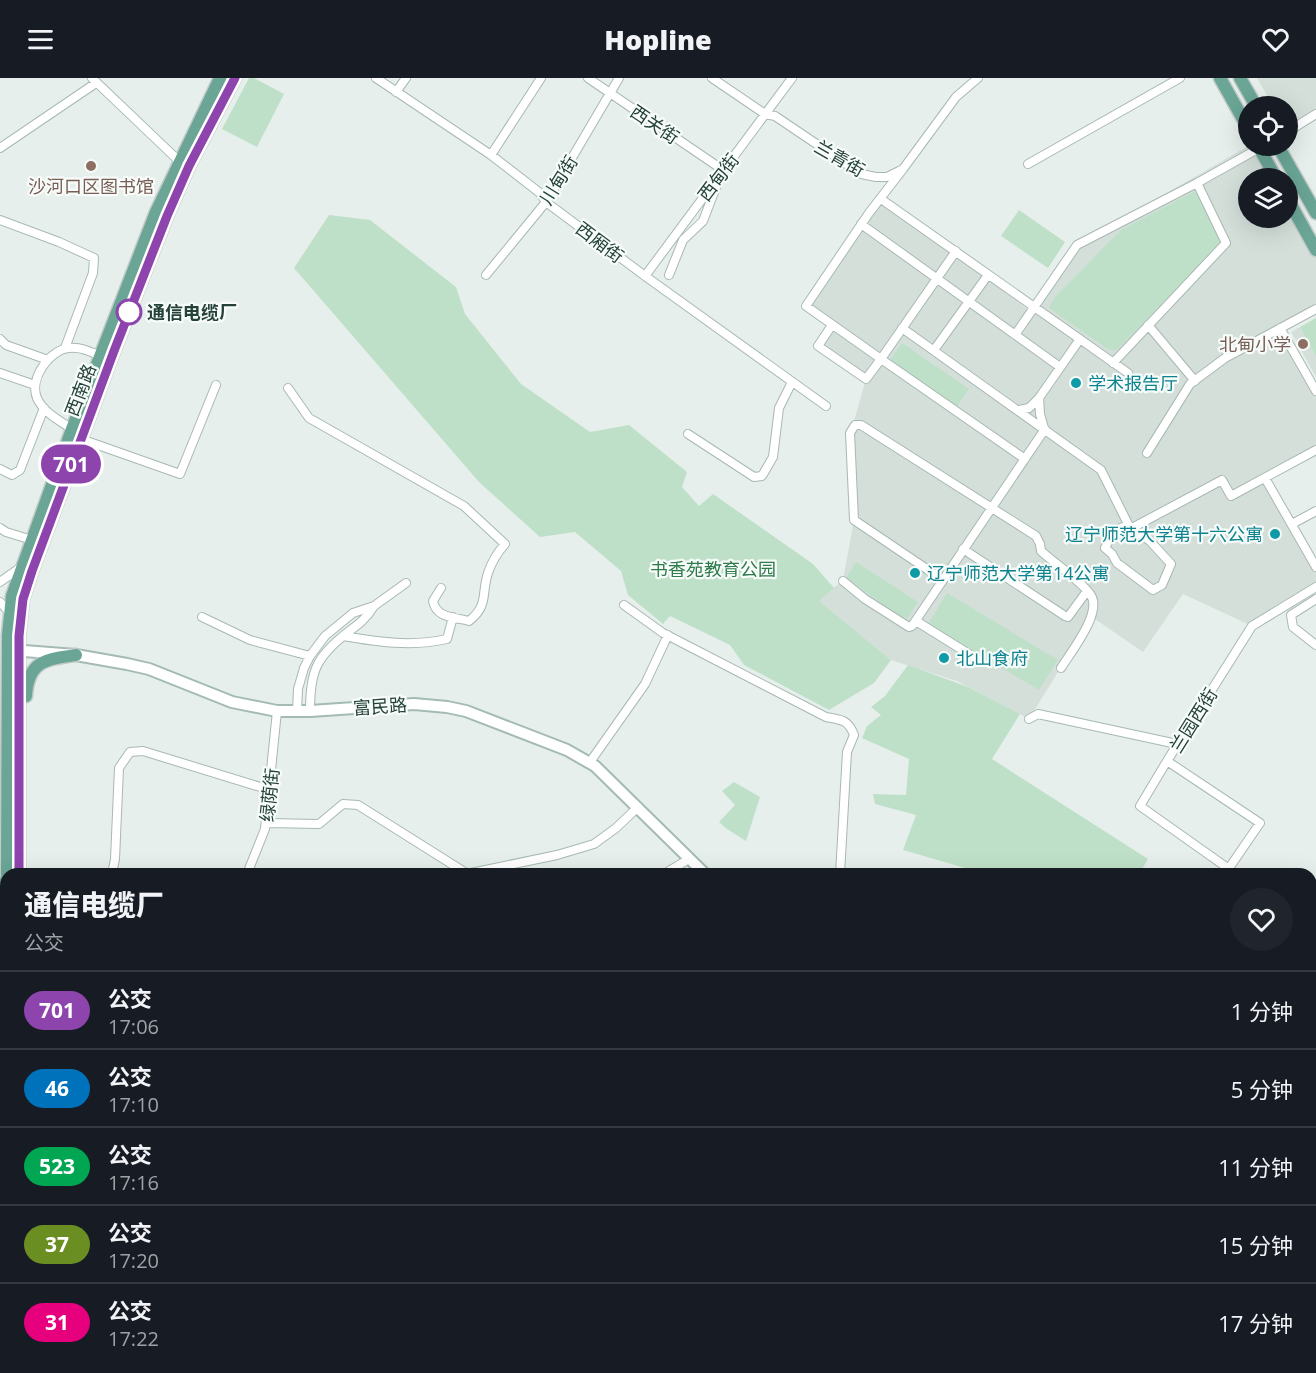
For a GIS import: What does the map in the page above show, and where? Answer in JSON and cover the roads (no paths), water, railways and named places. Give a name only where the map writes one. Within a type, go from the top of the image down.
[{"type":"main road","name":"西南路","points":[[19,868],[19,733],[10,613],[12,596],[72,429],[156,212],[220,78]]},
{"type":"main road","name":"西南路","points":[[7,868],[14,650],[23,599],[81,439],[167,216],[189,166],[235,78]]},
{"type":"main road","points":[[1220,78],[1238,110]]},
{"type":"main road","points":[[1240,78],[1250,96]]},
{"type":"main road","points":[[1284,156],[1316,213]]},
{"type":"main road","points":[[1298,218],[1316,250]]},
{"type":"main road","points":[[19,733],[25,708],[27,683],[32,670],[43,662],[76,655]]},
{"type":"street","name":"西厢街","points":[[375,78],[491,155],[540,193],[546,202],[826,406]]},
{"type":"street","points":[[396,92],[406,78]]},
{"type":"street","points":[[491,155],[541,78]]},
{"type":"street","name":"西关街","points":[[588,78],[722,171]]},
{"type":"street","name":"川甸街","points":[[486,275],[546,202],[619,78]]},
{"type":"street","name":"兰青街","points":[[712,78],[765,114],[775,116],[861,174],[887,177],[903,170]]},
{"type":"street","name":"西甸街","points":[[645,276],[792,78]]},
{"type":"street","points":[[978,78],[956,97],[861,224],[806,306],[1025,459]]},
{"type":"street","points":[[1028,164],[1180,78]]},
{"type":"street","points":[[0,148],[94,81],[179,161]]},
{"type":"street","points":[[1298,125],[1316,114]]},
{"type":"street","points":[[1015,335],[1077,245],[1197,183],[1243,156]]},
{"type":"street","points":[[669,275],[683,240],[703,221],[722,171]]},
{"type":"street","points":[[1113,363],[1226,243],[1197,183]]},
{"type":"street","points":[[881,199],[1128,373]]},
{"type":"street","points":[[0,220],[94,258],[93,273],[66,348]]},
{"type":"street","points":[[861,224],[1060,367]]},
{"type":"street","points":[[832,325],[818,346],[866,379],[956,251]]},
{"type":"street","points":[[934,350],[988,275]]},
{"type":"street","points":[[1148,453],[1190,384],[1225,358],[1316,309]]},
{"type":"street","points":[[1148,326],[1195,381]]},
{"type":"street","points":[[902,328],[1101,470],[1130,527],[1150,541],[1171,564],[1162,585],[1153,590],[1117,563],[1112,554],[1106,550],[1106,545],[1116,529],[1120,526],[1130,527],[1222,480],[1231,496],[1316,450]]},
{"type":"street","points":[[1280,328],[1316,391]]},
{"type":"street","points":[[0,339],[6,345],[48,360]]},
{"type":"street","points":[[1019,410],[1029,408],[1039,398],[1080,339]]},
{"type":"street","points":[[72,429],[54,418],[37,398],[35,385],[39,373],[48,360],[66,348],[81,348],[100,356]]},
{"type":"street","points":[[0,373],[35,385]]},
{"type":"street","points":[[688,434],[754,477],[762,476],[773,457],[779,408],[792,382]]},
{"type":"street","points":[[81,439],[180,474],[216,385]]},
{"type":"street","points":[[288,388],[309,418],[464,506],[505,544],[494,557],[487,575],[483,605],[478,614],[469,621],[439,614],[434,609],[433,601],[441,588]]},
{"type":"street","points":[[1039,398],[1040,414],[1045,429]]},
{"type":"street","points":[[0,469],[12,475],[20,470],[44,408]]},
{"type":"street","points":[[943,579],[854,520],[850,433],[855,425],[861,425],[1036,536],[1041,544],[1041,551],[1092,595],[1094,606],[1092,617],[1061,668]]},
{"type":"street","points":[[843,581],[865,599],[909,627],[916,621],[1045,429]]},
{"type":"street","points":[[1265,478],[1316,567]]},
{"type":"street","points":[[1292,524],[1316,511]]},
{"type":"street","points":[[0,528],[32,540]]},
{"type":"street","points":[[963,549],[1065,616],[1072,614],[1087,591]]},
{"type":"street","points":[[0,582],[21,567]]},
{"type":"street","points":[[297,712],[298,689],[310,656],[325,636],[353,613],[374,606],[406,583]]},
{"type":"street","name":"兰园西街","points":[[1230,868],[1260,823],[1167,761],[1252,626],[1316,587]]},
{"type":"street","points":[[1316,599],[1291,615],[1293,627],[1316,645]]},
{"type":"street","points":[[0,602],[10,613]]},
{"type":"street","points":[[624,605],[668,635],[826,717],[850,725],[854,735],[847,752],[840,868]]},
{"type":"street","points":[[310,711],[310,685],[313,671],[333,643],[368,617],[374,606]]},
{"type":"street","points":[[202,617],[250,640],[310,656]]},
{"type":"street","points":[[343,636],[375,642],[426,644],[447,639],[453,617]]},
{"type":"street","points":[[916,621],[977,659]]},
{"type":"street","points":[[590,762],[645,684],[668,635]]},
{"type":"street","name":"富民路","points":[[14,650],[76,655],[149,669],[232,702],[277,711],[297,712],[399,704],[447,706],[476,714],[567,750],[590,762],[699,868]]},
{"type":"street","name":"绿荫街","points":[[249,868],[266,823],[277,711]]},
{"type":"street","points":[[1029,719],[1038,714],[1177,744]]},
{"type":"street","points":[[113,868],[119,768],[130,752],[143,751],[270,790]]},
{"type":"street","points":[[1167,761],[1140,806],[1222,868]]},
{"type":"street","points":[[266,823],[319,824],[343,804],[358,805],[457,868]]},
{"type":"street","points":[[495,868],[557,855],[594,844],[616,828],[638,807]]},
{"type":"street","points":[[674,868],[689,859]]},
{"type":"place","name":"沙河口区图书馆","points":[[91,166]]},
{"type":"place","name":"通信电缆厂","points":[[129,312]]},
{"type":"place","name":"北甸小学","points":[[1303,344]]},
{"type":"place","name":"学术报告厅","points":[[1076,383]]},
{"type":"place","name":"辽宁师范大学第十六公寓","points":[[1275,534]]},
{"type":"place","name":"辽宁师范大学第14公寓","points":[[915,573]]},
{"type":"place","name":"北山食府","points":[[944,658]]},
{"type":"park label","name":"书香苑教育公园","points":[[713,569]]}]
